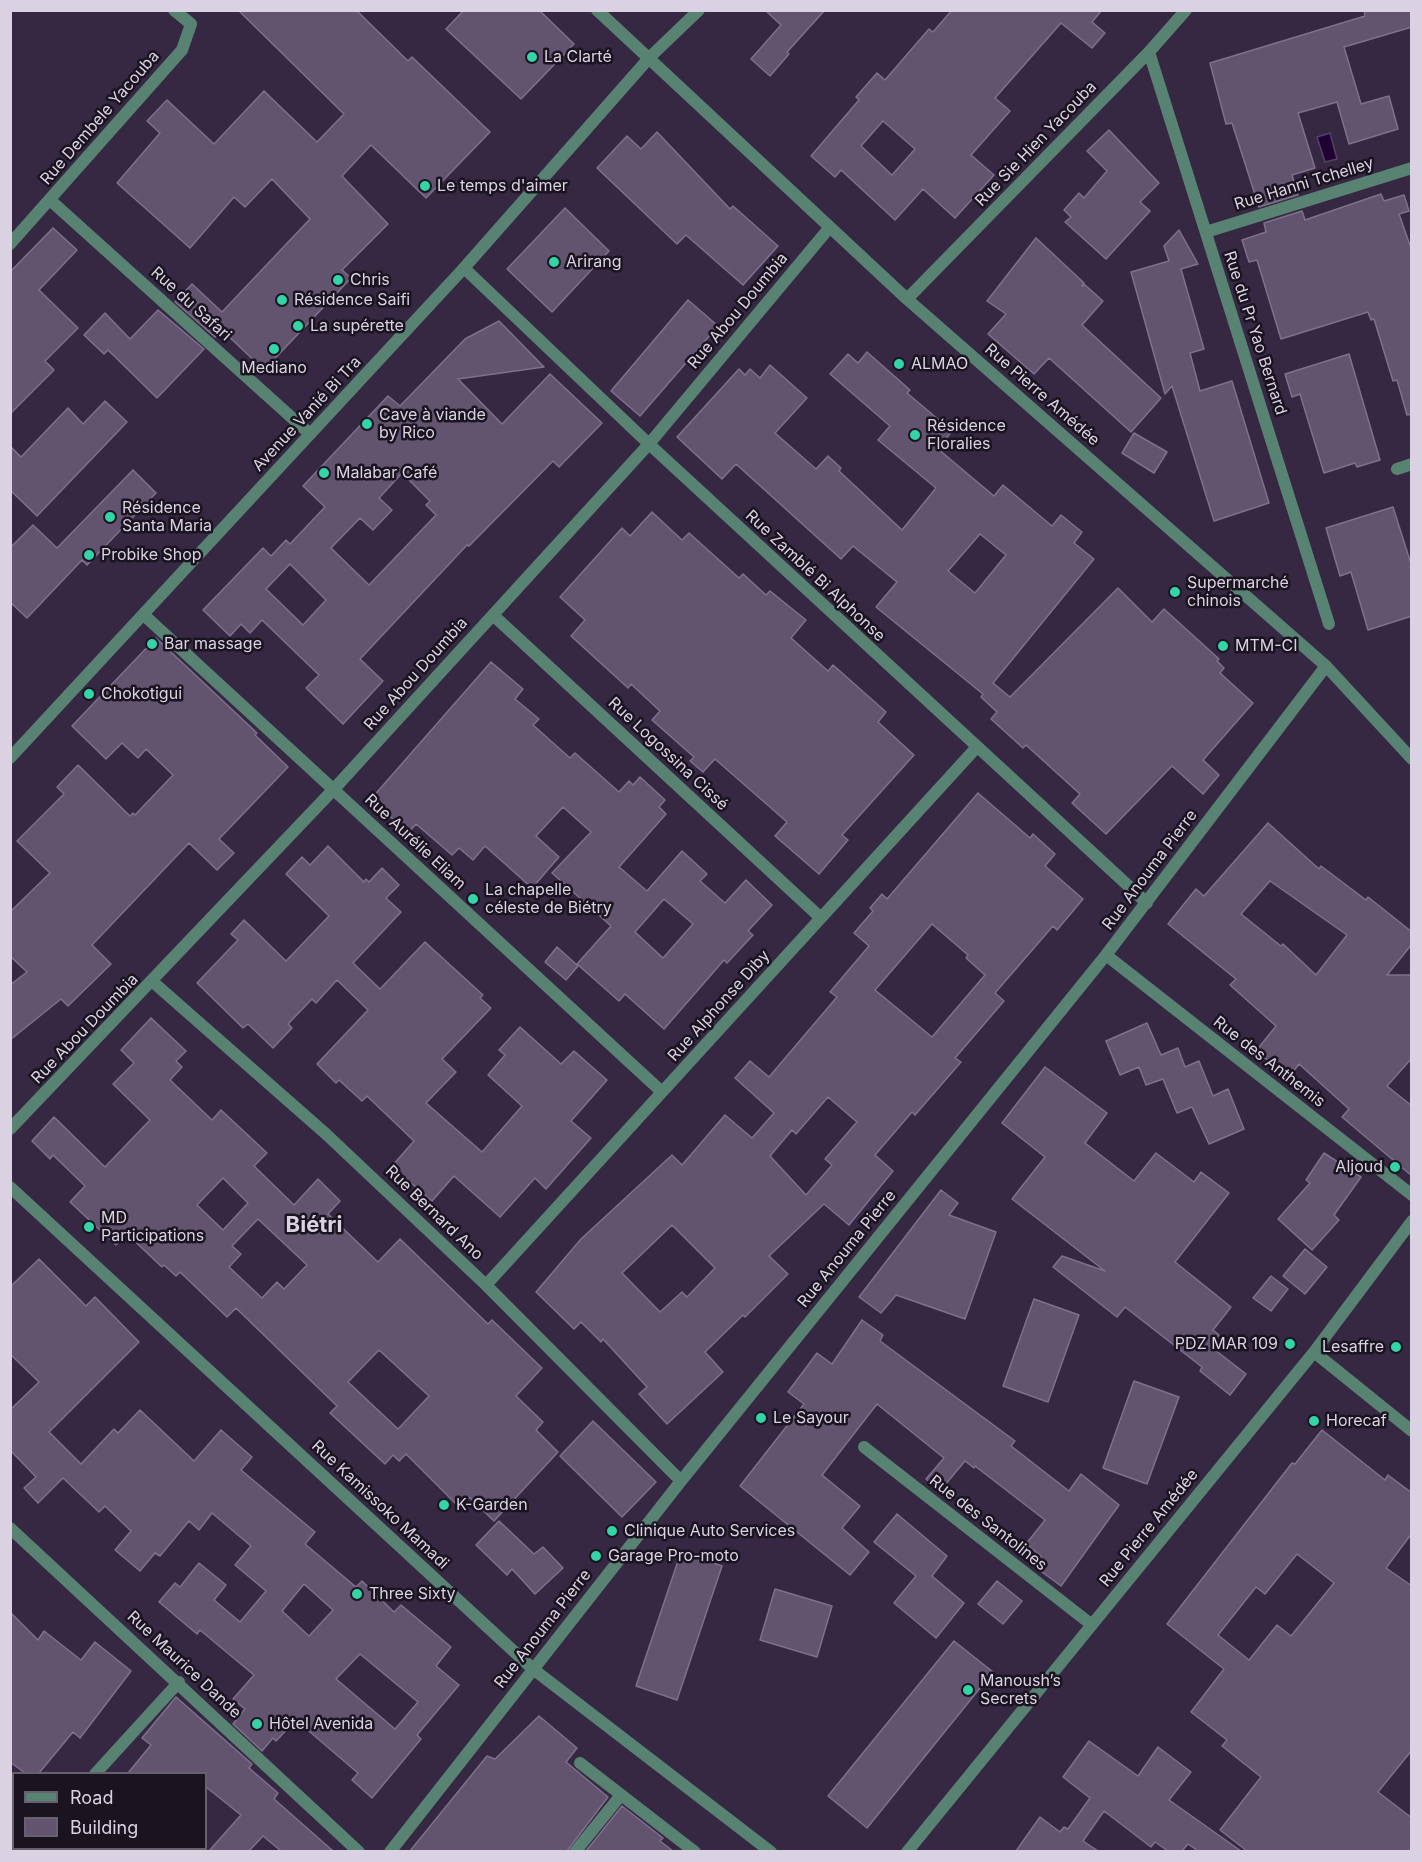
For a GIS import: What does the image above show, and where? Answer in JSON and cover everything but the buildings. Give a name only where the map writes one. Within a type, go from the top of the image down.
[{"type":"street","name":"Rue Dembele Yacouba","points":[[10,244],[182,50],[191,24],[174,10]]},
{"type":"street","name":"Rue Pierre Amédée","points":[[597,10],[907,299],[1326,666],[1412,759]]},
{"type":"street","name":"Avenue Vanié Bi Tra","points":[[10,758],[145,616],[464,268],[650,57],[699,10]]},
{"type":"street","name":"Rue Sie Hien Yacouba","points":[[907,299],[1149,52],[1186,10]]},
{"type":"street","name":"Rue du Pr Yao Bernard","points":[[1149,52],[1329,624]]},
{"type":"street","name":"Rue Hanni Tchelley","points":[[1206,232],[1412,168]]},
{"type":"street","name":"Rue du Safari","points":[[50,200],[310,434]]},
{"type":"street","name":"Rue Abou Doumbia","points":[[10,1129],[153,982],[334,789],[649,444],[830,227]]},
{"type":"street","name":"Rue Zamblé Bi Alphonse","points":[[464,268],[649,444],[976,748],[1147,903]]},
{"type":"street","points":[[1397,469],[1412,464]]},
{"type":"street","name":"Rue Logossina Cissé","points":[[493,615],[822,918]]},
{"type":"street","name":"Rue Aurélie Eliam","points":[[145,616],[662,1092]]},
{"type":"street","name":"Rue Anouma Pierre","points":[[390,1851],[681,1480],[1106,955],[1326,666]]},
{"type":"street","name":"Rue Alphonse Diby","points":[[486,1285],[976,748]]},
{"type":"street","name":"Rue des Anthemis","points":[[1106,955],[1412,1195]]},
{"type":"street","name":"Rue Bernard Ano","points":[[153,982],[326,1134],[486,1285],[681,1480]]},
{"type":"street","name":"Rue Kamissoko Mamadi","points":[[10,1187],[533,1669],[771,1851]]},
{"type":"street","name":"Rue Pierre Amédée","points":[[907,1851],[1314,1352],[1412,1221]]},
{"type":"street","points":[[1314,1352],[1412,1431]]},
{"type":"street","name":"Rue des Santolines","points":[[864,1447],[1092,1625]]},
{"type":"street","name":"Rue Maurice Dande","points":[[10,1528],[359,1851]]},
{"type":"street","points":[[96,1772],[179,1682]]},
{"type":"street","points":[[580,1763],[695,1851]]},
{"type":"street","points":[[575,1851],[621,1795]]},
{"type":"shaded area","points":[[1330,133],[1337,159],[1325,162],[1317,137]]},
{"type":"place","name":"La Clarté","points":[[532,57]]},
{"type":"place","name":"Le temps d'aimer","points":[[425,186]]},
{"type":"place","name":"Arirang","points":[[554,262]]},
{"type":"place","name":"Chris","points":[[338,280]]},
{"type":"place","name":"Résidence Saifi","points":[[282,300]]},
{"type":"place","name":"La supérette","points":[[298,326]]},
{"type":"place","name":"Mediano","points":[[274,349]]},
{"type":"place","name":"ALMAO","points":[[899,364]]},
{"type":"place","name":"Cave à viande by Rico","points":[[367,424]]},
{"type":"place","name":"Résidence Floralies","points":[[915,435]]},
{"type":"place","name":"Malabar Café","points":[[324,473]]},
{"type":"place","name":"Résidence Santa Maria","points":[[110,517]]},
{"type":"place","name":"Probike Shop","points":[[89,555]]},
{"type":"place","name":"Supermarché chinois","points":[[1175,592]]},
{"type":"place","name":"Bar massage","points":[[152,644]]},
{"type":"place","name":"MTM-CI","points":[[1223,646]]},
{"type":"place","name":"Chokotigui","points":[[89,694]]},
{"type":"place","name":"La chapelle céleste de Biétry","points":[[473,899]]},
{"type":"place","name":"Aljoud","points":[[1395,1167]]},
{"type":"place","name":"MD Participations","points":[[89,1227]]},
{"type":"place","name":"PDZ MAR 109","points":[[1290,1344]]},
{"type":"place","name":"Lesaffre","points":[[1396,1347]]},
{"type":"place","name":"Le Sayour","points":[[761,1418]]},
{"type":"place","name":"Horecaf","points":[[1314,1421]]},
{"type":"place","name":"K-Garden","points":[[444,1505]]},
{"type":"place","name":"Clinique Auto Services","points":[[612,1531]]},
{"type":"place","name":"Garage Pro-moto","points":[[596,1556]]},
{"type":"place","name":"Three Sixty","points":[[357,1594]]},
{"type":"place","name":"Manoush’s Secrets","points":[[968,1690]]},
{"type":"place","name":"Hôtel Avenida","points":[[257,1724]]},
{"type":"district","name":"Biétri","points":[[314,1225]]}]
